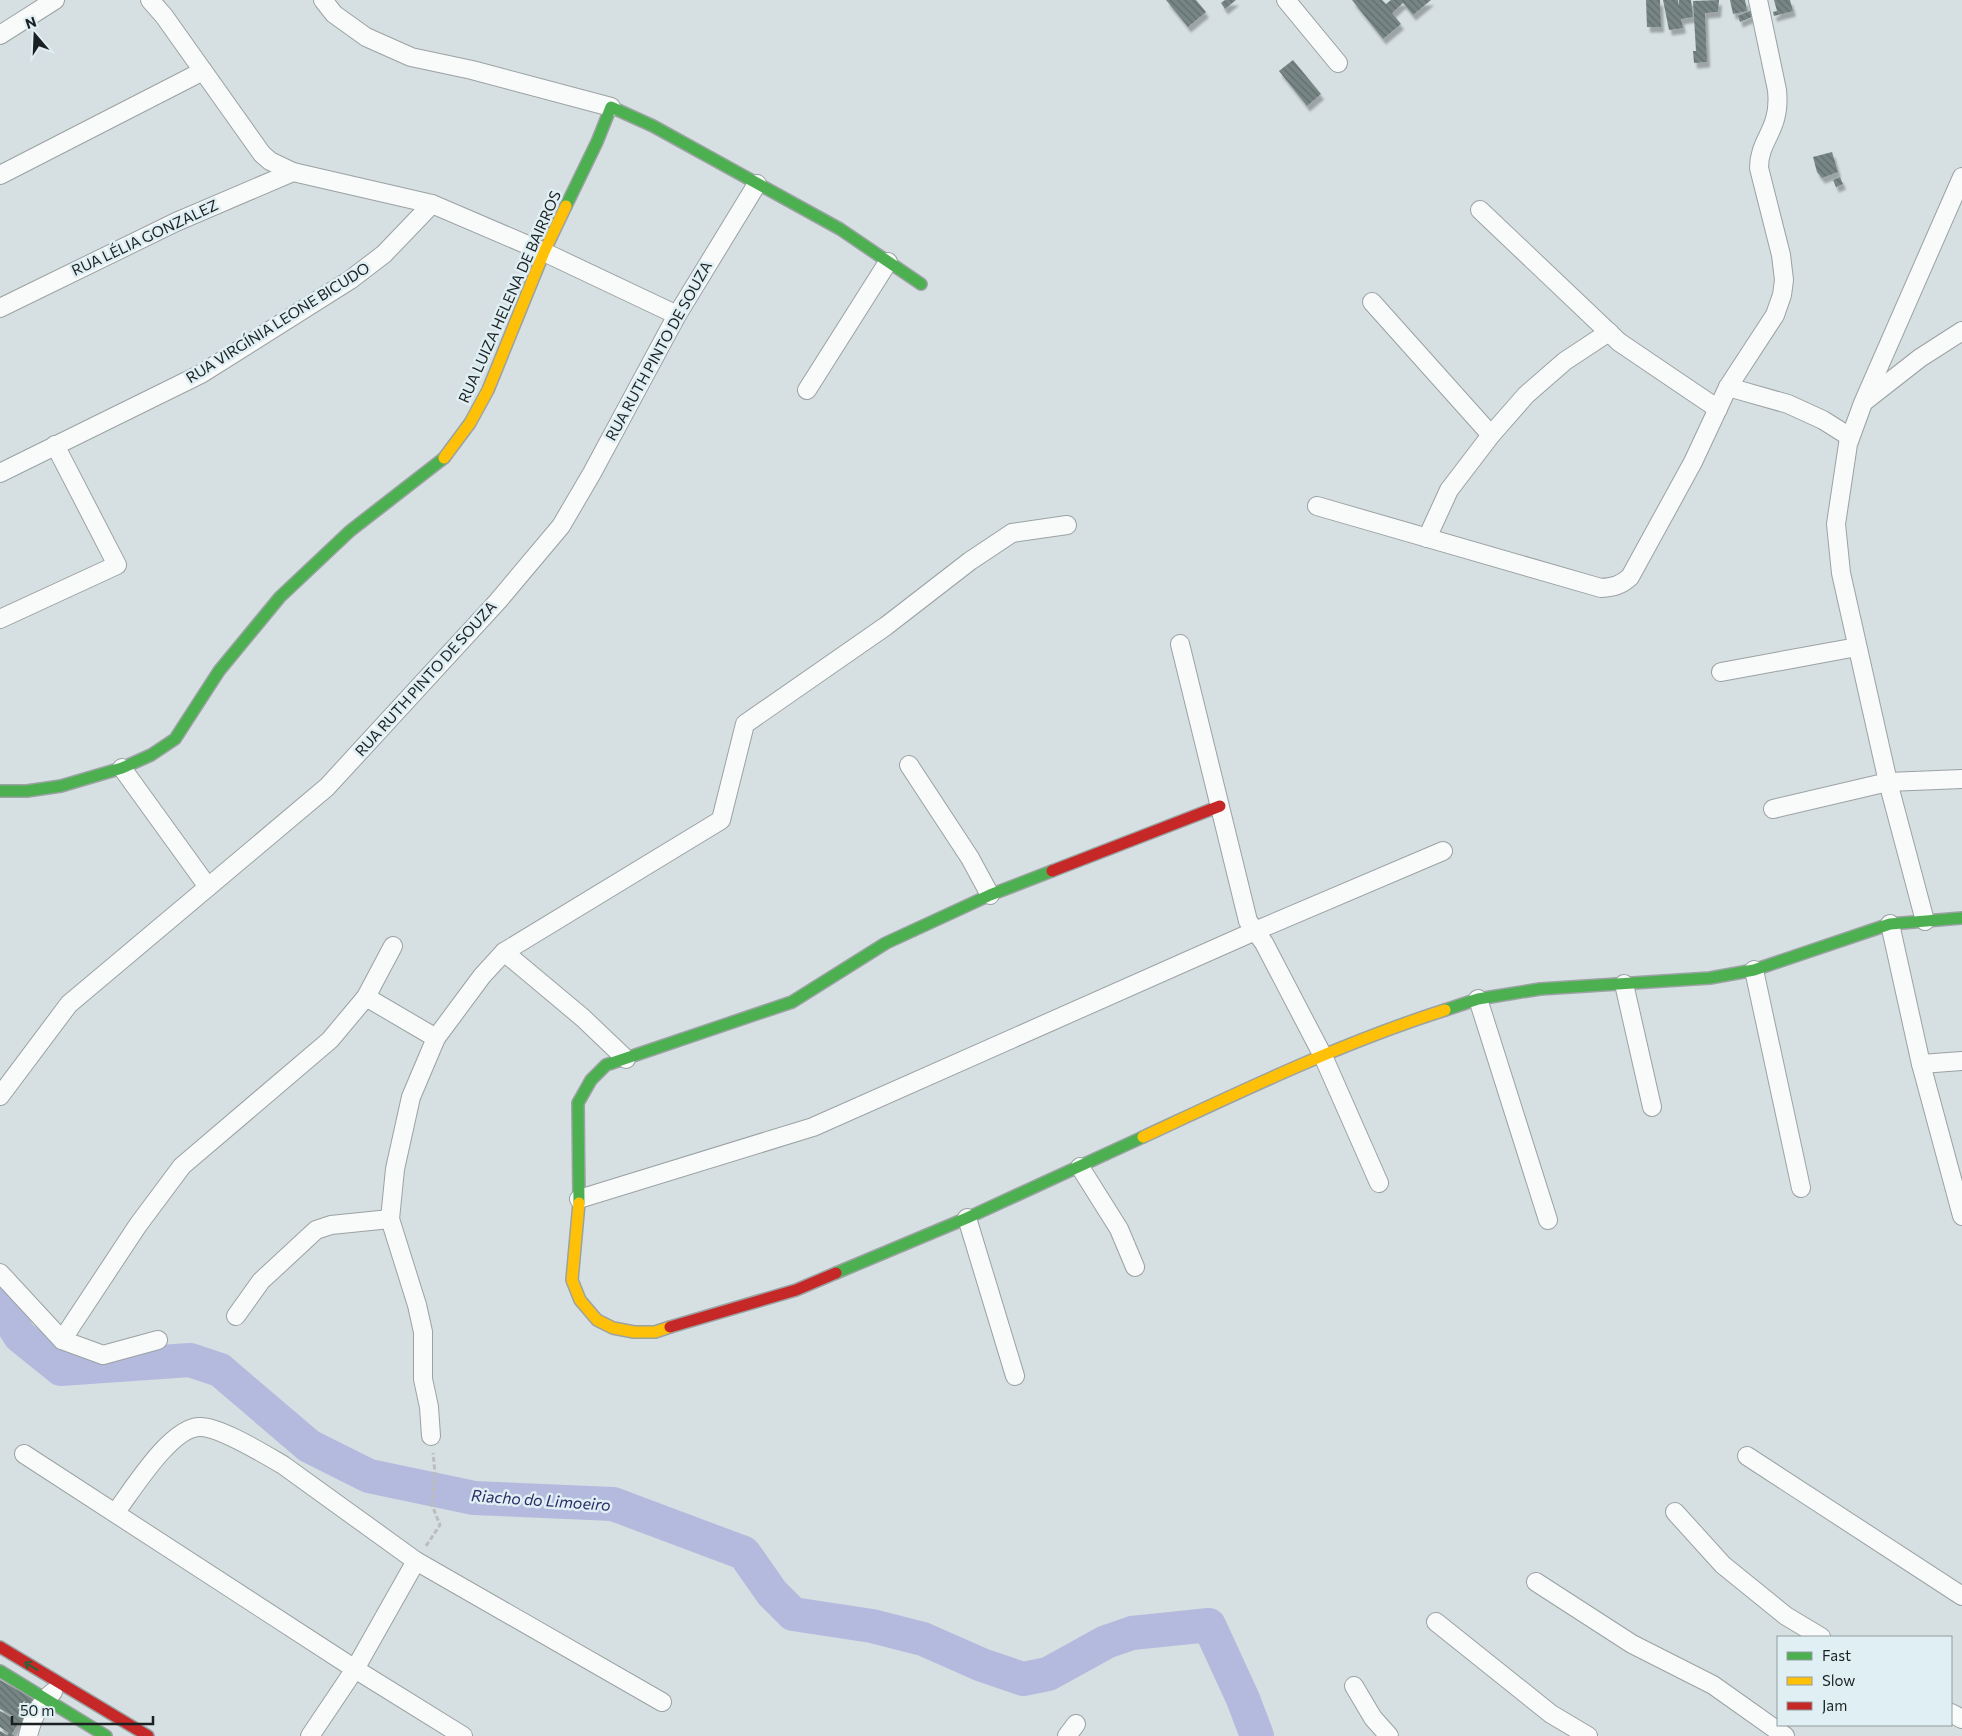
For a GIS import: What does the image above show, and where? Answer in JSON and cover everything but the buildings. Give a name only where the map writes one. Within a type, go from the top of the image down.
[{"type":"street","points":[[0,35],[55,0]]},
{"type":"street","points":[[150,0],[262,154],[270,161],[293,172],[432,204],[544,252],[676,315]]},
{"type":"street","points":[[323,0],[334,14],[366,37],[411,57],[472,70],[611,107],[653,126],[840,229],[921,284]]},
{"type":"street","points":[[1286,0],[1338,63]]},
{"type":"street","points":[[1317,506],[1601,588],[1623,584],[1630,577],[1693,462],[1728,387],[1774,315],[1782,295],[1784,280],[1780,255],[1758,168],[1760,151],[1775,121],[1778,106],[1777,90],[1758,0]]},
{"type":"street","points":[[0,175],[202,71]]},
{"type":"street","name":"RUA LUIZA HELENA DE BAIRROS","points":[[0,791],[27,791],[61,786],[122,768],[151,755],[175,739],[219,671],[280,597],[350,531],[441,462],[470,423],[488,390],[544,252],[597,142],[611,107]]},
{"type":"street","name":"RUA LÉLIA GONZALEZ","points":[[0,308],[176,222],[293,172]]},
{"type":"street","points":[[1925,921],[1888,782],[1841,573],[1836,524],[1850,437],[1863,403],[1962,177]]},
{"type":"street","name":"RUA RUTH PINTO DE SOUZA","points":[[0,1096],[69,1004],[327,787],[498,602],[561,526],[676,315],[757,184]]},
{"type":"street","name":"RUA VIRGÍNIA LEONE BICUDO","points":[[0,472],[202,374],[350,280],[384,254],[432,204]]},
{"type":"street","points":[[1480,210],[1620,342],[1718,409]]},
{"type":"street","points":[[807,390],[888,262]]},
{"type":"street","points":[[1372,302],[1491,435]]},
{"type":"street","points":[[1863,403],[1920,358],[1962,331]]},
{"type":"street","points":[[1427,538],[1448,490],[1491,435],[1526,395],[1565,361],[1609,332]]},
{"type":"street","points":[[1728,387],[1788,404],[1823,420],[1850,437]]},
{"type":"street","points":[[0,619],[117,565],[56,445]]},
{"type":"street","points":[[431,1436],[429,1407],[423,1379],[423,1332],[417,1305],[390,1219],[395,1169],[410,1097],[436,1038],[482,976],[504,952],[721,820],[745,724],[886,626],[970,561],[1012,534],[1067,525]]},
{"type":"street","points":[[1180,644],[1248,921],[1264,943],[1323,1056],[1379,1183]]},
{"type":"street","points":[[1721,672],[1858,647]]},
{"type":"street","points":[[909,765],[970,858],[990,895]]},
{"type":"street","points":[[122,768],[208,887]]},
{"type":"street","points":[[1773,809],[1888,782],[1962,779]]},
{"type":"street","points":[[1220,806],[990,895],[886,943],[792,1002],[606,1066],[591,1080],[578,1103],[579,1199],[572,1280],[580,1300],[596,1320],[613,1328],[634,1332],[654,1332],[796,1290],[967,1218],[1266,1080],[1401,1024],[1501,994],[1540,989],[1710,978],[1754,970],[1890,924],[1962,918]]},
{"type":"street","points":[[579,1199],[812,1127],[1255,931],[1443,851]]},
{"type":"street","points":[[1890,924],[1921,1064],[1959,1194],[1962,1216]]},
{"type":"street","points":[[62,1340],[138,1225],[182,1166],[330,1040],[366,997],[393,946]]},
{"type":"street","points":[[504,952],[584,1018],[626,1059]]},
{"type":"street","points":[[1754,970],[1802,1188]]},
{"type":"street","points":[[1624,984],[1652,1107]]},
{"type":"street","points":[[366,997],[436,1038]]},
{"type":"street","points":[[1478,1000],[1548,1220]]},
{"type":"street","points":[[1921,1064],[1962,1061]]},
{"type":"street","points":[[1080,1167],[1119,1229],[1135,1266]]},
{"type":"street","points":[[967,1218],[1015,1376]]},
{"type":"street","points":[[236,1316],[261,1281],[316,1230],[331,1225],[390,1219]]},
{"type":"street","points":[[0,1273],[62,1340],[103,1355],[158,1340]]},
{"type":"street","points":[[115,1513],[167,1444],[182,1432],[198,1427],[215,1430],[283,1465],[416,1561],[662,1702]]},
{"type":"street","points":[[24,1454],[355,1669],[463,1736]]},
{"type":"street","points":[[1747,1456],[1962,1596]]},
{"type":"street","points":[[1675,1512],[1723,1566],[1786,1616],[1819,1636]]},
{"type":"street","points":[[310,1736],[355,1669],[416,1561]]},
{"type":"street","points":[[1536,1582],[1632,1644],[1713,1685],[1785,1736]]},
{"type":"street","points":[[1436,1622],[1551,1714],[1588,1736]]},
{"type":"street","points":[[0,1647],[148,1736]]},
{"type":"street","points":[[0,1671],[106,1736]]},
{"type":"street","points":[[28,1736],[31,1721],[45,1698],[62,1684]]},
{"type":"street","points":[[1354,1686],[1373,1718],[1389,1736]]},
{"type":"path","points":[[416,1561],[440,1525],[432,1505],[435,1473]]},
{"type":"waterway","name":"Riacho do Limoeiro","points":[[0,1305],[20,1336],[61,1369],[190,1360],[220,1370],[309,1446],[369,1476],[474,1498],[613,1504],[744,1553],[772,1593],[793,1614],[872,1626],[923,1639],[982,1665],[1023,1679],[1048,1674],[1106,1642],[1132,1633],[1209,1625],[1243,1699],[1257,1736]]},
{"type":"traffic: fast","points":[[566,206],[597,142],[611,107],[653,126],[840,229],[921,284]]},
{"type":"traffic: fast","points":[[0,791],[27,791],[61,786],[122,768],[151,755],[175,739],[219,671],[280,597],[350,531],[444,458]]},
{"type":"traffic: fast","points":[[579,1203],[578,1103],[591,1080],[606,1065],[792,1002],[886,943],[990,895],[1052,871]]},
{"type":"traffic: fast","points":[[1445,1010],[1478,999],[1540,989],[1710,978],[1754,970],[1890,924],[1962,918]]},
{"type":"traffic: fast","points":[[836,1273],[967,1218],[1143,1137]]},
{"type":"traffic: fast","points":[[0,1671],[106,1736]]},
{"type":"traffic: slow","points":[[444,458],[470,423],[488,390],[544,252],[566,206]]},
{"type":"traffic: slow","points":[[1143,1137],[1255,1085],[1368,1037],[1445,1010]]},
{"type":"traffic: slow","points":[[579,1203],[572,1280],[580,1300],[597,1320],[613,1328],[634,1332],[655,1332],[670,1327]]},
{"type":"traffic: jam","points":[[1052,871],[1220,806]]},
{"type":"traffic: jam","points":[[670,1327],[796,1290],[836,1273]]},
{"type":"traffic: jam","points":[[0,1647],[148,1736]]}]
